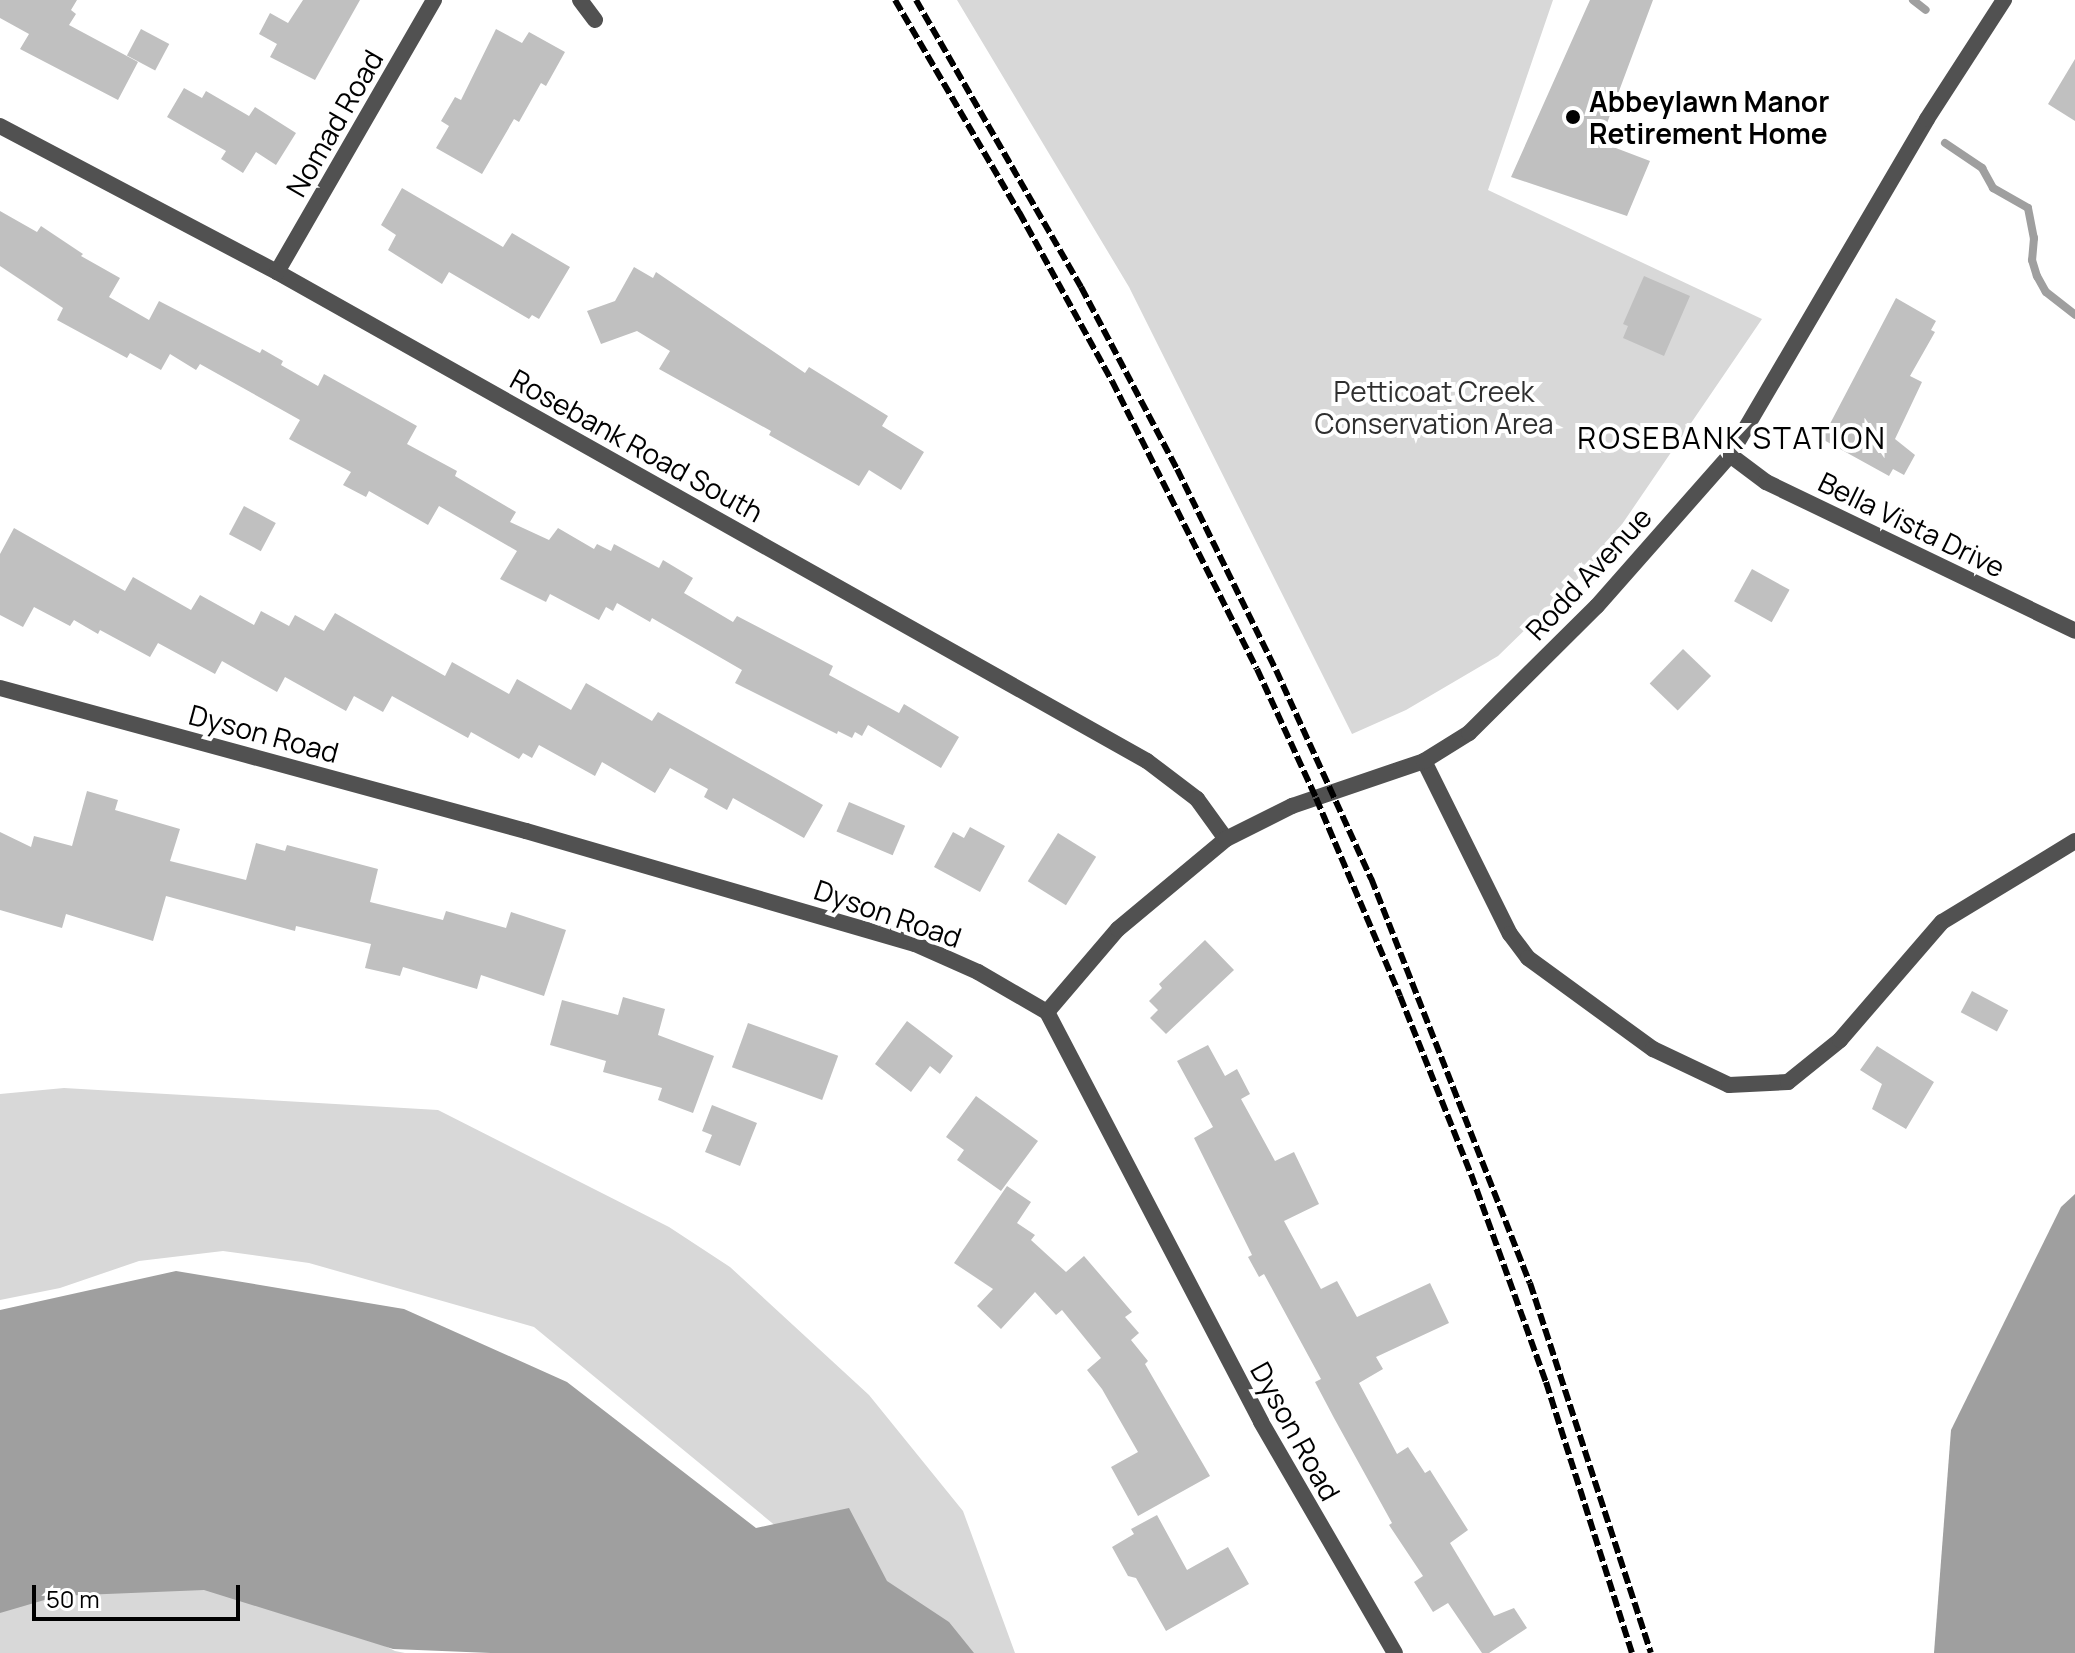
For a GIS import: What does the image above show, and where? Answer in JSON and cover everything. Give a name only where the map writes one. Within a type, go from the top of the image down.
[{"type":"street","name":"Nomad Road","points":[[277,272],[434,0]]},
{"type":"street","points":[[580,0],[595,20]]},
{"type":"street","name":"Rodd Avenue","points":[[1047,1012],[1118,929],[1226,839],[1292,806],[1424,761],[1469,733],[1575,627],[1730,455],[1927,119],[2004,0]]},
{"type":"street","name":"Rosebank Road South","points":[[0,126],[277,272],[1147,761],[1197,799],[1226,839]]},
{"type":"street","name":"Bella Vista Drive","points":[[1730,455],[1766,482],[2075,631]]},
{"type":"street","name":"Dyson Road","points":[[0,688],[526,831],[915,944],[978,972],[1047,1012],[1231,1368],[1364,1604],[1395,1653]]},
{"type":"street","points":[[1424,761],[1510,934],[1528,958],[1653,1049],[1729,1085],[1788,1082],[1840,1040],[1942,922],[2075,841]]},
{"type":"green space","name":"Petticoat Creek Conservation Area","points":[[957,0],[1553,0],[1488,190],[1762,319],[1599,558],[1498,656],[1406,710],[1352,734],[1129,287]]},
{"type":"green space","points":[[64,1088],[438,1110],[669,1227],[730,1267],[869,1395],[963,1511],[1015,1653],[930,1653],[534,1327],[309,1263],[223,1251],[139,1261],[60,1288],[0,1300],[0,1094]]},
{"type":"green space","points":[[255,1580],[395,1651],[405,1653],[0,1653],[0,1592]]},
{"type":"shaded area","points":[[2075,1194],[2075,1653],[1934,1653],[1951,1430],[2061,1207]]},
{"type":"shaded area","points":[[176,1271],[404,1309],[567,1382],[756,1528],[849,1508],[887,1581],[949,1622],[974,1653],[491,1653],[393,1649],[204,1590],[58,1596],[0,1613],[0,1310]]},
{"type":"building","points":[[0,0],[77,0],[71,10],[76,14],[69,25],[138,62],[118,100],[20,49],[29,34],[0,18]]},
{"type":"building","points":[[303,0],[360,0],[315,80],[270,57],[277,44],[259,34],[270,13],[288,23]]},
{"type":"building","name":"Abbeylawn Manor Retirement Home","points":[[1590,0],[1653,0],[1600,142],[1650,161],[1627,216],[1511,177]]},
{"type":"building","points":[[141,29],[169,44],[155,71],[127,55]]},
{"type":"building","points":[[496,29],[522,43],[529,32],[565,52],[546,86],[541,83],[519,122],[514,119],[482,174],[436,148],[449,126],[441,121],[455,97],[461,100]]},
{"type":"building","points":[[2075,59],[2075,121],[2048,104]]},
{"type":"building","points":[[184,88],[202,98],[206,91],[249,116],[255,107],[296,133],[276,165],[256,152],[243,173],[221,159],[226,151],[167,117]]},
{"type":"building","points":[[402,188],[503,247],[512,233],[570,267],[539,319],[532,315],[529,319],[449,272],[442,284],[388,250],[396,235],[381,225]]},
{"type":"building","points":[[0,211],[37,232],[41,226],[83,254],[81,256],[120,278],[109,297],[149,320],[159,301],[260,353],[262,349],[283,361],[281,365],[318,386],[324,374],[417,426],[407,444],[457,471],[455,476],[516,512],[510,522],[549,540],[558,528],[594,549],[597,544],[611,551],[614,544],[659,568],[663,560],[693,578],[684,593],[733,622],[737,616],[833,666],[829,675],[899,713],[904,704],[959,737],[941,768],[868,725],[862,736],[855,732],[852,738],[838,731],[837,734],[735,683],[742,670],[652,618],[650,622],[617,603],[613,611],[606,607],[599,620],[550,594],[546,602],[500,579],[517,551],[439,506],[428,525],[369,491],[366,497],[343,485],[351,472],[289,439],[300,420],[200,364],[196,370],[170,354],[161,370],[130,353],[127,358],[57,320],[63,308],[0,266]]},
{"type":"building","points":[[634,267],[653,278],[656,272],[805,373],[809,367],[888,416],[882,426],[924,452],[901,490],[869,470],[859,486],[769,435],[771,431],[659,369],[670,351],[637,331],[601,344],[587,311],[615,301]]},
{"type":"building","points":[[1644,276],[1690,296],[1664,356],[1623,338],[1628,326],[1623,324]]},
{"type":"building","points":[[1896,298],[1936,321],[1931,330],[1935,332],[1910,376],[1922,382],[1895,439],[1915,455],[1904,475],[1893,469],[1889,476],[1822,439]]},
{"type":"building","points":[[244,506],[276,523],[261,551],[229,534]]},
{"type":"building","points":[[14,528],[125,591],[133,577],[191,610],[200,595],[254,625],[261,611],[289,626],[295,615],[324,631],[335,613],[445,676],[452,662],[509,694],[517,679],[571,710],[586,683],[652,721],[658,712],[823,805],[804,838],[733,798],[727,810],[704,797],[708,789],[670,768],[655,793],[602,762],[595,776],[539,745],[532,758],[523,753],[519,759],[471,732],[468,738],[392,696],[383,712],[354,696],[346,711],[285,677],[277,692],[222,661],[215,674],[158,643],[150,657],[100,630],[98,634],[74,620],[70,626],[34,607],[23,627],[0,615],[0,554]]},
{"type":"building","points":[[1752,569],[1790,590],[1772,622],[1734,601]]},
{"type":"building","points":[[1683,649],[1711,676],[1678,711],[1650,684]]},
{"type":"building","points":[[87,791],[118,800],[115,810],[180,829],[170,861],[246,880],[256,843],[285,851],[287,845],[378,869],[370,902],[443,920],[446,911],[506,928],[511,912],[566,930],[544,996],[481,975],[477,989],[403,967],[400,976],[365,968],[371,944],[296,926],[295,931],[166,896],[153,941],[66,914],[62,928],[0,910],[0,832],[31,847],[34,836],[72,846]]},
{"type":"building","points":[[849,802],[905,826],[893,855],[836,831]]},
{"type":"building","points":[[970,827],[1005,846],[980,892],[934,867],[953,832],[964,838]]},
{"type":"building","points":[[1058,833],[1096,857],[1066,905],[1028,881]]},
{"type":"building","points":[[1205,940],[1234,970],[1166,1034],[1150,1018],[1158,1010],[1149,1001],[1162,988],[1159,984]]},
{"type":"building","points":[[1972,991],[2008,1010],[1997,1031],[1961,1012]]},
{"type":"building","points":[[623,997],[665,1009],[658,1035],[714,1056],[693,1113],[658,1100],[662,1088],[603,1072],[606,1061],[550,1045],[562,1000],[618,1015]]},
{"type":"building","points":[[907,1021],[953,1056],[940,1074],[930,1066],[911,1092],[875,1064]]},
{"type":"building","points":[[748,1023],[838,1056],[822,1100],[732,1067]]},
{"type":"building","points":[[1208,1045],[1225,1076],[1237,1069],[1250,1094],[1241,1099],[1275,1161],[1294,1152],[1319,1204],[1284,1221],[1321,1289],[1337,1281],[1357,1317],[1430,1283],[1449,1323],[1376,1357],[1383,1369],[1359,1383],[1397,1454],[1408,1447],[1425,1473],[1430,1470],[1468,1530],[1450,1543],[1494,1616],[1514,1608],[1527,1628],[1489,1653],[1482,1653],[1448,1603],[1433,1612],[1414,1582],[1423,1576],[1389,1525],[1392,1523],[1315,1382],[1321,1379],[1264,1274],[1259,1277],[1248,1257],[1252,1255],[1194,1138],[1213,1127],[1177,1061]]},
{"type":"building","points":[[1877,1046],[1934,1082],[1906,1129],[1872,1109],[1882,1084],[1860,1070]]},
{"type":"building","points":[[976,1096],[1038,1141],[1001,1191],[957,1160],[964,1150],[946,1137]]},
{"type":"building","points":[[712,1105],[757,1123],[740,1166],[705,1152],[712,1135],[702,1131]]},
{"type":"building","points":[[1007,1186],[1031,1202],[1017,1223],[1035,1235],[1031,1240],[1066,1272],[1084,1256],[1132,1312],[1125,1317],[1139,1333],[1131,1340],[1148,1361],[1145,1364],[1210,1476],[1138,1516],[1111,1467],[1138,1452],[1102,1389],[1087,1370],[1101,1358],[1062,1310],[1056,1315],[1035,1292],[1001,1329],[977,1306],[993,1289],[954,1263]]},
{"type":"building","points":[[1157,1515],[1187,1570],[1228,1547],[1249,1584],[1166,1631],[1136,1578],[1128,1576],[1112,1547],[1134,1534],[1131,1529]]},
{"type":"waterway","points":[[1913,0],[1926,10]]},
{"type":"waterway","points":[[1945,143],[1982,168],[1993,188],[2028,208],[2034,238],[2032,260],[2037,276],[2046,292],[2075,315]]},
{"type":"railway","points":[[895,0],[1019,212],[1112,381],[1257,669],[1316,798],[1471,1174],[1546,1382],[1632,1653]]},
{"type":"railway","points":[[916,0],[1081,287],[1177,469],[1276,670],[1371,878],[1530,1283],[1651,1653]]},
{"type":"place","name":"Abbeylawn Manor Retirement Home","points":[[1573,117]]},
{"type":"district","name":"ROSEBANK STATION","points":[[1732,438]]}]
